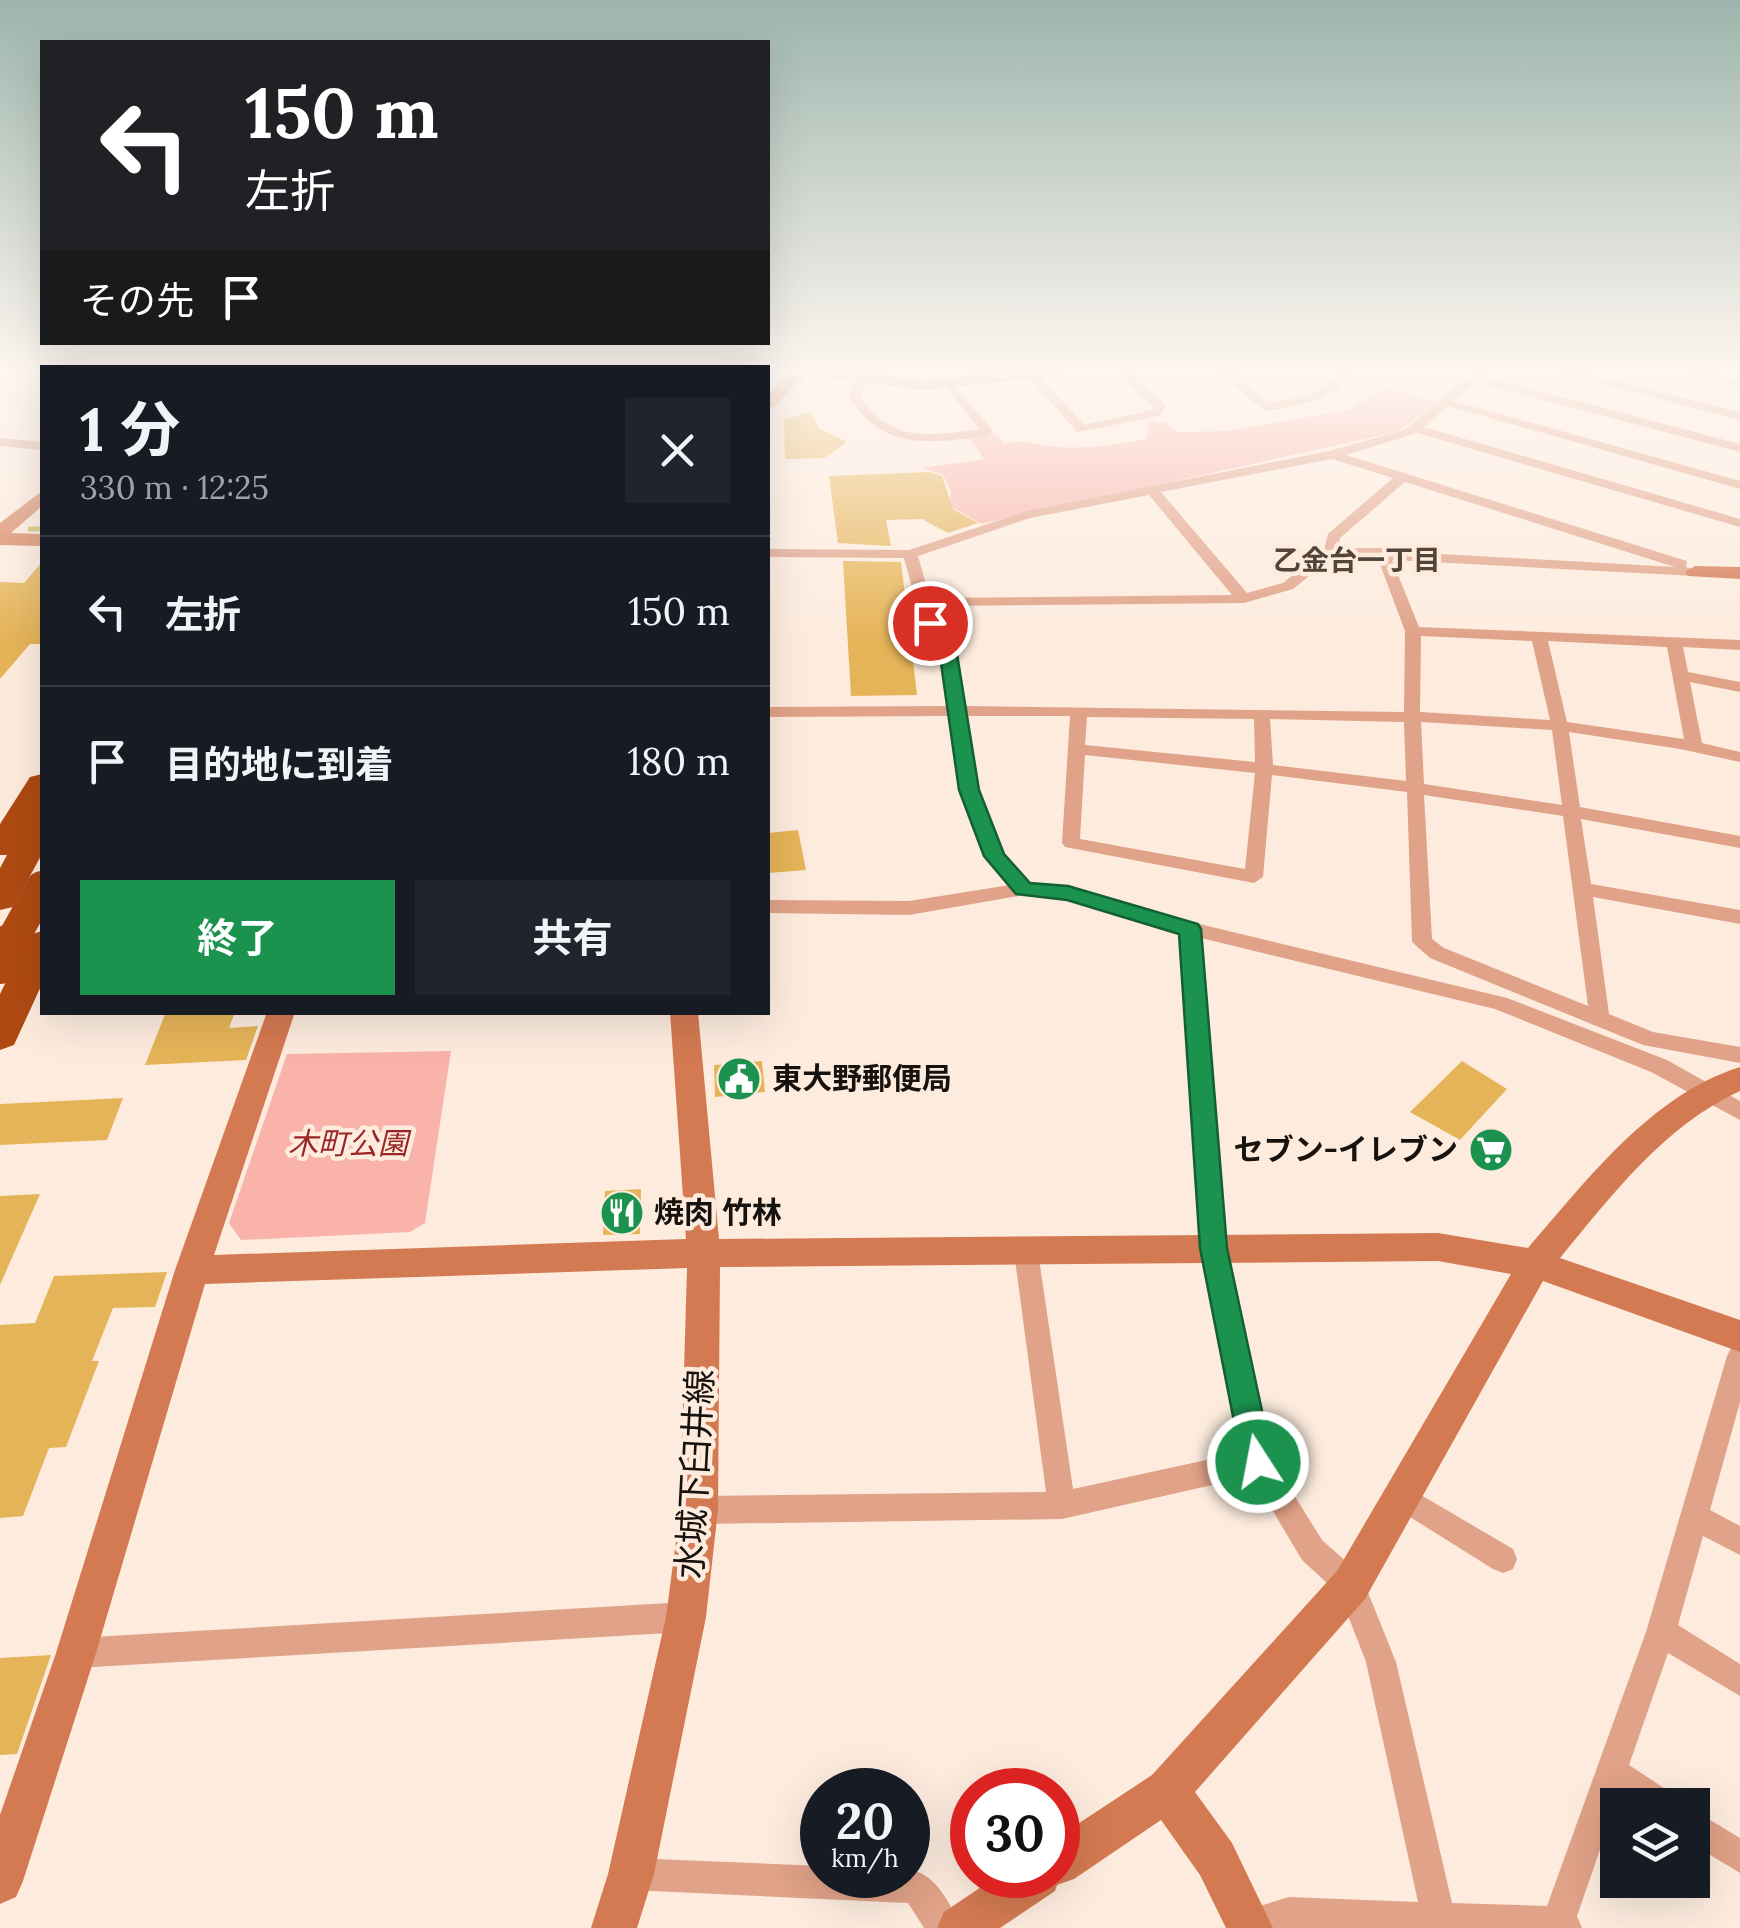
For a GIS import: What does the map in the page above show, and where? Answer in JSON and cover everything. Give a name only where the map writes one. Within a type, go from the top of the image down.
[{"type":"highway","points":[[0,852],[40,787]]},
{"type":"highway","points":[[0,898],[40,828]]},
{"type":"highway","points":[[0,964],[40,891]]},
{"type":"highway","points":[[0,1034],[40,948]]},
{"type":"street","points":[[770,553],[910,554],[1027,515],[1306,460]]},
{"type":"street","points":[[1346,460],[1670,559],[1695,572]]},
{"type":"street","points":[[1524,460],[1740,523]]},
{"type":"street","points":[[1651,460],[1740,485]]},
{"type":"street","points":[[1331,552],[1333,538],[1402,478]]},
{"type":"street","points":[[1153,491],[1244,599]]},
{"type":"street","points":[[0,536],[40,499]]},
{"type":"street","points":[[0,536],[40,540]]},
{"type":"street","points":[[910,554],[920,598],[926,602],[1244,599],[1288,586],[1331,552],[1740,573]]},
{"type":"street","points":[[1382,552],[1413,632],[1412,716],[1422,942],[1437,953],[1650,1039],[1740,1055]]},
{"type":"street","points":[[926,602],[934,643],[948,654],[969,790],[994,856],[1024,889]]},
{"type":"street","points":[[1413,632],[1740,644]]},
{"type":"street","points":[[1539,637],[1560,728],[1600,1020]]},
{"type":"street","points":[[1674,642],[1694,746]]},
{"type":"street","points":[[1680,675],[1740,688]]},
{"type":"street","points":[[770,712],[959,710],[1412,716],[1560,728],[1694,746],[1740,757]]},
{"type":"street","points":[[1080,711],[1071,843],[1254,877],[1264,766],[1262,714]]},
{"type":"street","points":[[1077,749],[1264,766],[1415,786],[1572,809],[1740,842]]},
{"type":"street","points":[[770,907],[909,908],[1024,889],[1068,893],[1190,929],[1500,1003],[1730,1094]]},
{"type":"street","points":[[1584,889],[1740,917]]},
{"type":"street","points":[[0,918],[40,918]]},
{"type":"street","points":[[1190,929],[1214,1248],[1258,1462],[1312,1550],[1350,1586],[1381,1662],[1439,1919]]},
{"type":"street","points":[[0,1881],[76,1652],[192,1270],[280,1015]]},
{"type":"street","name":"水城下臼井線","points":[[614,1928],[630,1874],[686,1617],[698,1510],[704,1254],[684,1015]]},
{"type":"street","points":[[1080,1848],[1167,1790],[1350,1586],[1536,1264],[1612,1173],[1730,1094]]},
{"type":"street","points":[[192,1270],[704,1254],[1438,1248],[1536,1264],[1740,1336]]},
{"type":"street","points":[[1026,1252],[1062,1505]]},
{"type":"street","points":[[1167,1790],[1216,1859],[1250,1927],[1289,1914],[1560,1926],[1662,1632],[1740,1356]]},
{"type":"street","points":[[698,1510],[1062,1505],[1258,1462]]},
{"type":"street","points":[[1404,1498],[1503,1559]]},
{"type":"street","points":[[1694,1516],[1740,1541]]},
{"type":"street","points":[[76,1652],[686,1617]]},
{"type":"street","points":[[1662,1632],[1740,1681]]},
{"type":"street","points":[[1612,1772],[1636,1788]]},
{"type":"street","points":[[1710,1837],[1740,1857]]},
{"type":"street","points":[[630,1874],[917,1887],[944,1928]]},
{"type":"street","points":[[960,1928],[1005,1898]]},
{"type":"green space","points":[[977,460],[1271,460],[981,524],[950,506],[951,491],[943,475],[922,468]]},
{"type":"green space","name":"木町公園","points":[[451,1051],[425,1223],[410,1232],[241,1240],[229,1223],[287,1054]]},
{"type":"building","points":[[930,472],[942,476],[953,509],[978,523],[948,533],[922,519],[886,520],[891,546],[838,543],[829,476]]},
{"type":"building","points":[[843,561],[901,562],[917,695],[851,696]]},
{"type":"building","points":[[40,564],[40,644],[30,644],[0,679],[0,582],[24,583]]},
{"type":"building","points":[[798,830],[806,870],[770,873],[770,833]]},
{"type":"building","points":[[165,1015],[234,1015],[229,1028],[258,1026],[246,1060],[145,1065]]},
{"type":"building","name":"東大野郵便局","points":[[762,1061],[765,1092],[715,1097],[714,1065]]},
{"type":"building","points":[[1462,1061],[1507,1089],[1460,1140],[1410,1112]]},
{"type":"building","points":[[123,1098],[107,1140],[0,1145],[0,1104]]},
{"type":"building","name":"焼肉 竹林","points":[[641,1189],[640,1234],[603,1235],[605,1191]]},
{"type":"building","points":[[40,1194],[0,1285],[0,1196]]},
{"type":"building","points":[[167,1272],[155,1307],[113,1308],[92,1361],[99,1361],[66,1447],[49,1448],[23,1516],[0,1518],[0,1325],[35,1323],[54,1276]]},
{"type":"building","points":[[51,1655],[17,1754],[0,1755],[0,1658]]},
{"type":"waterway","points":[[30,529],[40,529]]},
{"type":"place","name":"東大野郵便局","points":[[739,1079]]},
{"type":"place","name":"セブン-イレブン","points":[[1491,1150]]},
{"type":"place","name":"焼肉 竹林","points":[[622,1213]]},
{"type":"district","name":"乙金台一丁目","points":[[1357,560]]},
{"type":"route","points":[[930,623],[934,643],[948,654],[969,790],[994,856],[1024,889],[1068,893],[1190,929],[1214,1248],[1258,1462]]}]
